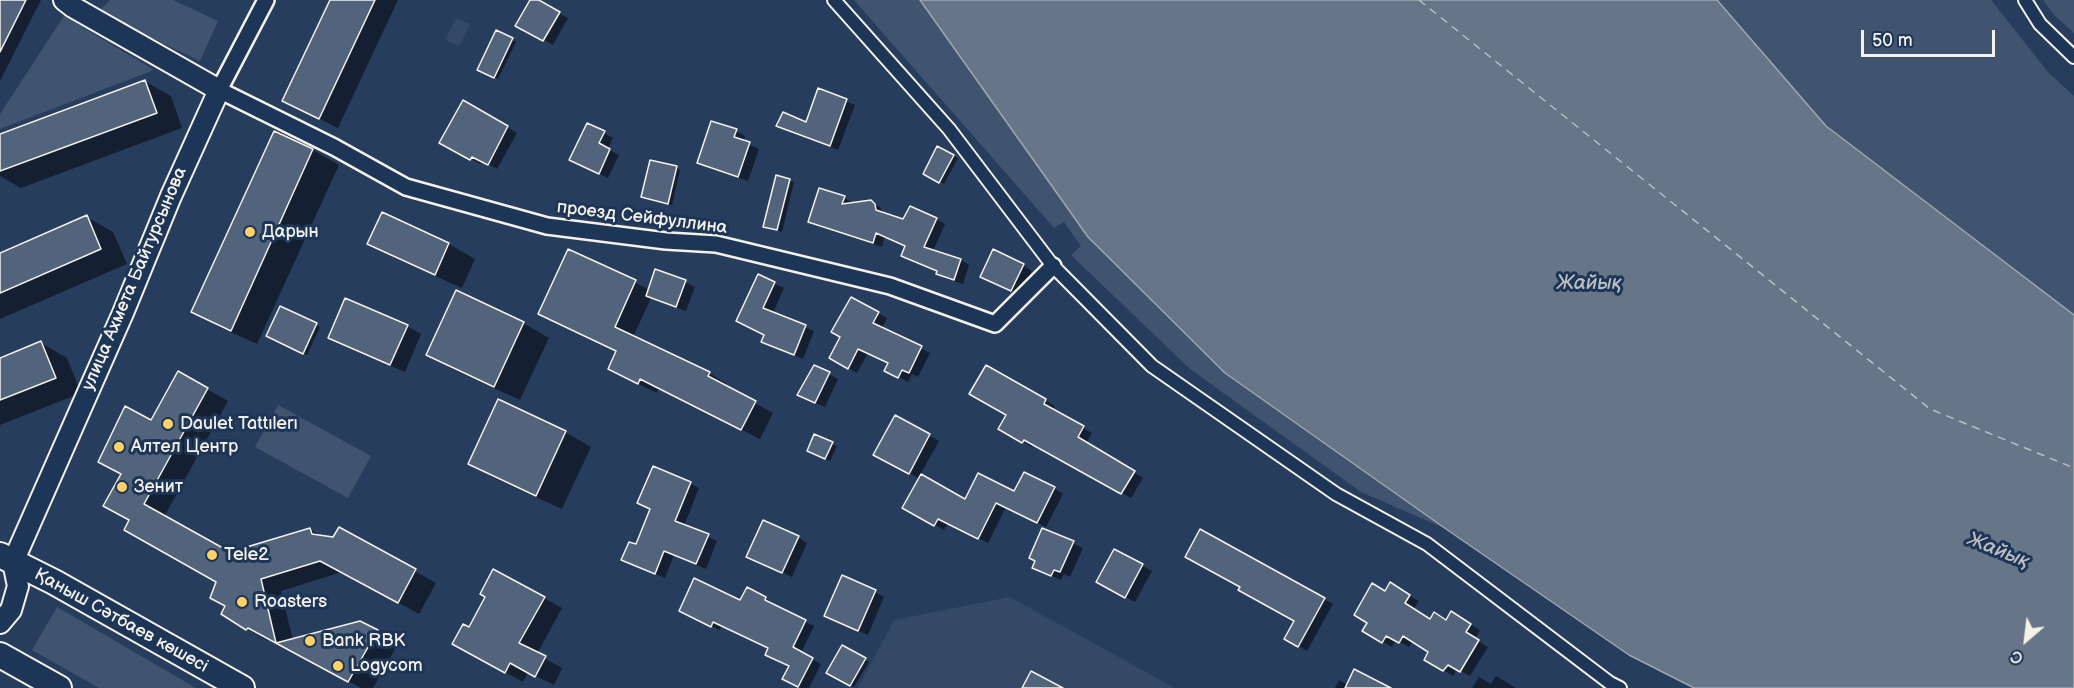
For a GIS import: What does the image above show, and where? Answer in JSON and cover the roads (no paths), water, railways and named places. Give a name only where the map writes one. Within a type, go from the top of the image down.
[{"type":"main road","name":"Қаныш Сәтбаев көшесі","points":[[4,561],[54,582],[242,688]]},
{"type":"main road","points":[[0,655],[59,688]]},
{"type":"street","points":[[64,0],[219,90]]},
{"type":"street","name":"улица Ахмета Байтурсынова","points":[[4,561],[123,313],[171,196],[219,90],[266,0]]},
{"type":"street","points":[[834,0],[949,129],[1053,266],[1152,366],[1336,494],[1426,544],[1620,688]]},
{"type":"street","points":[[2025,0],[2040,24],[2074,57]]},
{"type":"street","name":"проезд Сейфуллина","points":[[219,90],[334,147],[406,187],[547,226],[666,241],[716,244],[890,286],[995,324],[1053,266]]},
{"type":"street","points":[[0,623],[11,610],[18,585],[4,561]]},
{"type":"water","name":"Жайық","points":[[920,0],[1717,0],[1826,126],[2074,315],[2074,688],[1694,688],[1629,655],[1225,373],[1088,237]]},
{"type":"place","name":"Дарын","points":[[250,232]]},
{"type":"place","name":"Daulet Tattılerı","points":[[168,424]]},
{"type":"place","name":"Алтел Центр","points":[[119,447]]},
{"type":"place","name":"Зенит","points":[[122,487]]},
{"type":"place","name":"Tele2","points":[[212,555]]},
{"type":"place","name":"Roasters","points":[[242,602]]},
{"type":"place","name":"Bank RBK","points":[[310,641]]},
{"type":"place","name":"Logycom","points":[[338,666]]}]
